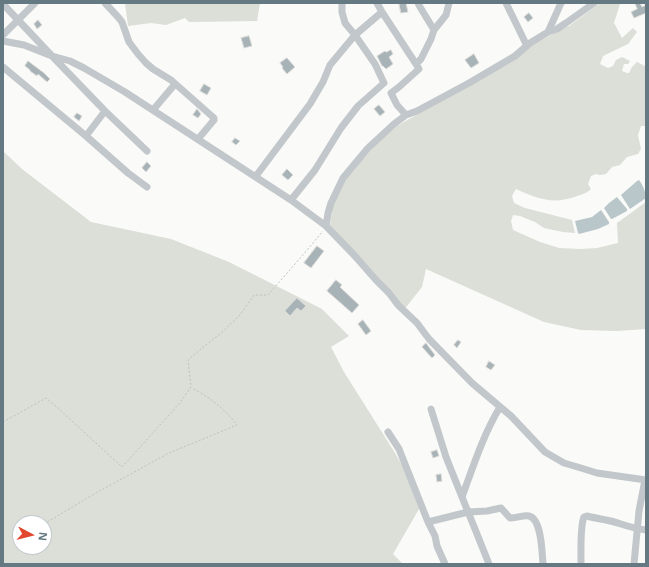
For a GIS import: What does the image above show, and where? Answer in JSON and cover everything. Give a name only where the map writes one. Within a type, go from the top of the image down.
[{"type":"street","points":[[3,35],[35,3]]},
{"type":"street","points":[[105,3],[122,22],[129,42],[146,63],[171,80],[214,118],[214,120],[198,139]]},
{"type":"street","points":[[342,3],[342,12],[345,22],[375,64],[384,83],[406,115]]},
{"type":"street","points":[[377,3],[419,69],[391,93]]},
{"type":"street","points":[[418,3],[434,30]]},
{"type":"street","points":[[416,64],[421,59],[434,30],[446,15],[449,3]]},
{"type":"street","points":[[506,3],[527,46]]},
{"type":"street","points":[[548,32],[561,3]]},
{"type":"street","points":[[326,226],[331,203],[343,178],[368,148],[394,124],[406,115],[417,111],[515,56],[527,46],[548,32],[557,29],[594,3]]},
{"type":"street","points":[[3,4],[105,111],[147,151]]},
{"type":"street","points":[[256,176],[310,104],[323,82],[330,65],[355,35],[382,12]]},
{"type":"street","points":[[3,41],[24,46],[70,61],[84,68],[125,92],[256,176],[326,226],[389,293],[398,305],[417,323],[429,339],[472,383],[511,416],[545,452],[572,466],[597,472],[646,480],[639,511],[634,564]]},
{"type":"street","points":[[3,67],[128,173],[147,187]]},
{"type":"street","points":[[291,200],[315,170],[341,128],[358,106],[384,83]]},
{"type":"street","points":[[153,110],[175,84]]},
{"type":"street","points":[[86,136],[105,111]]},
{"type":"street","points":[[462,497],[485,436],[500,407]]},
{"type":"street","points":[[431,409],[446,457],[489,564]]},
{"type":"street","points":[[388,432],[399,449],[445,564]]},
{"type":"street","points":[[428,522],[468,512],[487,511],[501,508],[510,518],[529,516],[537,525],[541,538],[543,564]]},
{"type":"street","points":[[581,564],[582,526],[584,517],[587,516],[646,530]]},
{"type":"path","points":[[3,422],[46,398],[122,467],[179,404],[191,387],[188,360],[235,320],[254,295],[268,295],[326,226]]},
{"type":"path","points":[[52,519],[94,494],[169,453],[237,425],[230,416],[205,394],[191,387]]},
{"type":"shaded area","points":[[125,3],[260,3],[257,21],[189,22],[185,18],[166,25],[151,23],[128,26]]},
{"type":"shaded area","points":[[600,3],[622,3],[620,4],[614,23],[622,38],[633,28],[637,32],[628,44],[603,56],[600,64],[608,68],[613,66],[616,60],[622,57],[630,61],[628,64],[624,64],[622,71],[627,73],[629,73],[637,62],[646,66],[646,126],[641,126],[638,135],[641,149],[638,154],[627,157],[620,165],[612,167],[606,174],[596,174],[591,176],[588,184],[591,189],[588,192],[569,199],[546,200],[516,189],[512,196],[514,203],[525,208],[572,220],[575,233],[544,228],[535,222],[520,216],[513,215],[511,221],[513,230],[540,242],[559,248],[597,248],[618,243],[617,223],[646,202],[646,329],[617,331],[581,330],[544,322],[426,269],[422,287],[403,311],[332,234],[330,224],[333,204],[345,180],[376,144],[397,126],[516,58],[531,45],[569,26]]},
{"type":"shaded area","points":[[3,151],[22,169],[91,222],[171,239],[229,262],[322,309],[349,336],[331,347],[344,372],[395,453],[423,502],[393,554],[403,564],[3,564]]},
{"type":"shaded area","points":[[639,180],[644,189],[646,198],[630,209],[621,195]]},
{"type":"shaded area","points":[[617,197],[627,211],[611,219],[604,208]]},
{"type":"shaded area","points":[[601,210],[609,224],[598,229],[579,234],[575,221],[592,217]]},
{"type":"building","points":[[399,3],[406,3],[408,12],[401,13]]},
{"type":"building","points":[[635,3],[640,3],[642,7],[646,5],[646,13],[634,18],[631,12],[637,9]]},
{"type":"building","points":[[529,13],[533,18],[528,22],[524,17]]},
{"type":"building","points":[[38,20],[42,25],[37,29],[34,24]]},
{"type":"building","points":[[249,36],[252,46],[244,48],[241,38]]},
{"type":"building","points":[[391,50],[393,54],[389,57],[393,64],[386,69],[382,66],[377,56],[385,51]]},
{"type":"building","points":[[474,54],[479,63],[471,68],[465,60]]},
{"type":"building","points":[[287,58],[295,67],[287,74],[280,63]]},
{"type":"building","points":[[28,61],[50,79],[47,82],[38,74],[37,76],[30,71],[25,66]]},
{"type":"building","points":[[204,84],[211,88],[207,95],[200,91]]},
{"type":"building","points":[[379,105],[385,112],[380,116],[374,109]]},
{"type":"building","points":[[197,109],[201,114],[198,118],[193,115]]},
{"type":"building","points":[[77,113],[82,116],[79,121],[74,117]]},
{"type":"building","points":[[235,138],[240,141],[236,145],[232,142]]},
{"type":"building","points":[[147,162],[151,166],[146,172],[142,168]]},
{"type":"building","points":[[287,169],[293,175],[288,180],[282,175]]},
{"type":"building","points":[[317,246],[324,251],[311,268],[304,263]]},
{"type":"building","points":[[336,280],[342,285],[340,287],[359,305],[352,313],[327,291]]},
{"type":"building","points":[[297,298],[306,306],[301,311],[297,308],[290,316],[285,311]]},
{"type":"building","points":[[363,320],[371,331],[366,335],[358,324]]},
{"type":"building","points":[[458,340],[461,342],[457,348],[454,345]]},
{"type":"building","points":[[426,343],[435,355],[432,358],[422,347]]},
{"type":"building","points":[[489,361],[495,365],[491,370],[486,367]]},
{"type":"building","points":[[437,450],[439,456],[433,458],[431,452]]},
{"type":"building","points":[[441,474],[442,481],[437,482],[436,475]]}]
